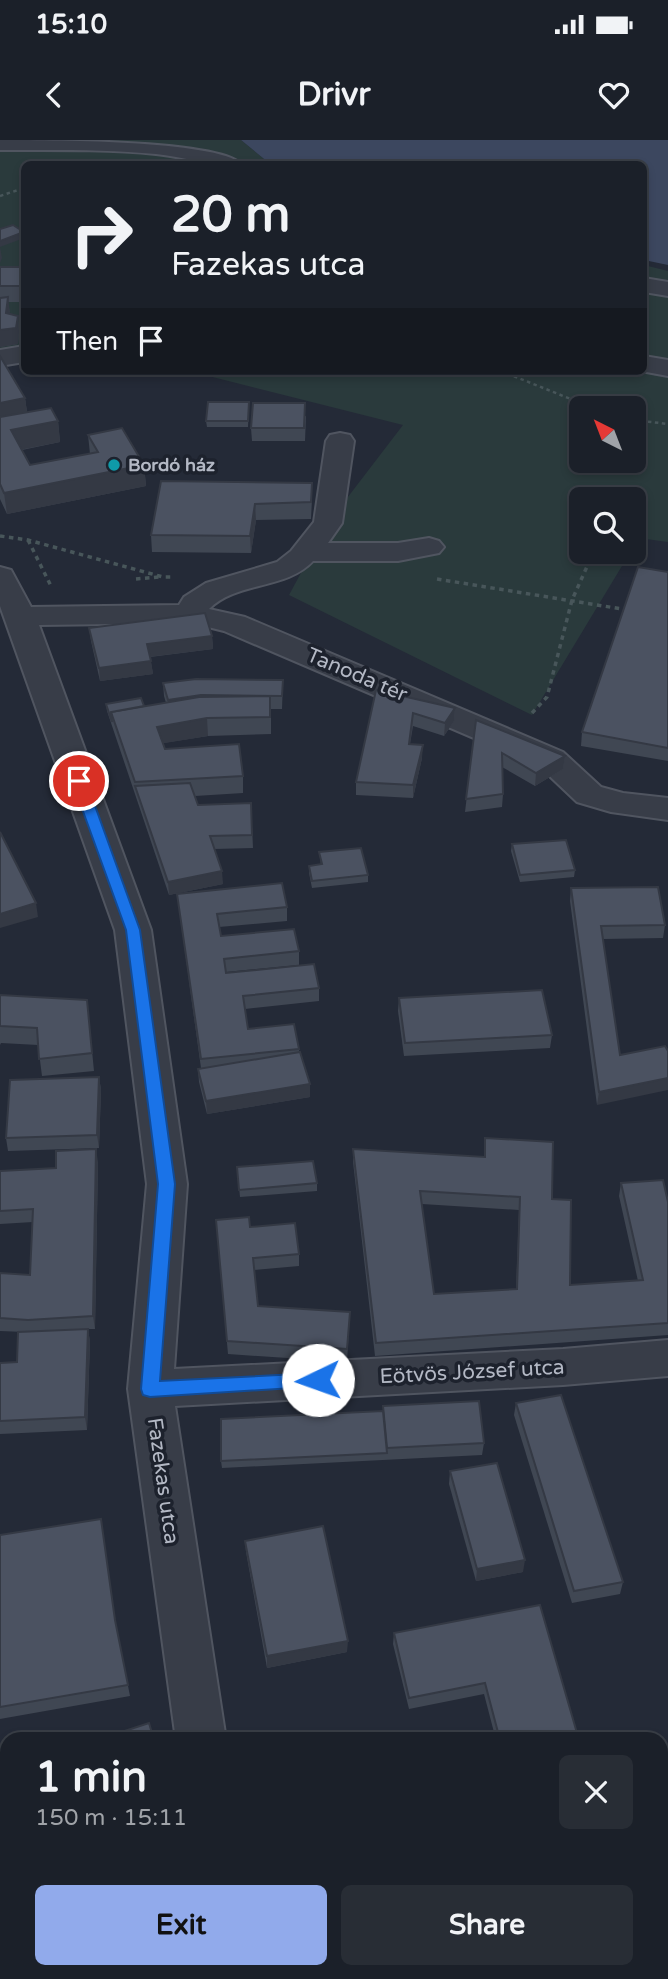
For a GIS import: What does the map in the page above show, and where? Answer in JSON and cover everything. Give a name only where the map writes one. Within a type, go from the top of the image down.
[{"type":"street","points":[[0,143],[171,149],[215,156],[224,161]]},
{"type":"street","points":[[647,286],[668,289]]},
{"type":"street","points":[[0,358],[21,354]]},
{"type":"street","points":[[647,364],[668,368]]},
{"type":"street","points":[[192,614],[195,603],[217,589],[288,568],[304,553],[328,523],[340,440]]},
{"type":"street","points":[[304,553],[330,550],[404,554],[429,547]]},
{"type":"street","name":"Fazekas utca","points":[[0,576],[20,616],[133,930],[167,1184],[150,1389],[200,1732]]},
{"type":"street","name":"Tanoda tér","points":[[20,616],[192,614],[233,624],[551,759],[570,774],[584,792],[625,804],[668,809]]},
{"type":"street","name":"Eötvös József utca","points":[[150,1389],[668,1358]]},
{"type":"path","points":[[0,196],[21,189]]},
{"type":"path","points":[[511,375],[569,398]]},
{"type":"path","points":[[646,421],[668,424]]},
{"type":"path","points":[[0,536],[28,540],[163,577]]},
{"type":"path","points":[[28,540],[52,587]]},
{"type":"path","points":[[547,697],[572,600],[588,564]]},
{"type":"path","points":[[135,579],[176,577]]},
{"type":"path","points":[[572,600],[628,610]]},
{"type":"shaded area","points":[[0,140],[241,140],[267,161],[21,161],[21,356],[0,360]]},
{"type":"shaded area","points":[[647,266],[668,271],[668,542],[646,539],[646,487],[569,487],[569,564],[623,564],[532,715],[289,595],[328,523],[403,425],[205,375],[647,375]]},
{"type":"water","points":[[241,140],[668,140],[668,265],[647,261],[647,161],[267,161]]},
{"type":"building","points":[[13,225],[21,230],[21,233],[0,241],[0,229]]},
{"type":"building","points":[[0,267],[21,267],[21,286],[0,286]]},
{"type":"building","points":[[8,297],[6,313],[18,316],[16,328],[0,330],[0,298]]},
{"type":"building","points":[[0,356],[25,398],[0,403]]},
{"type":"building","points":[[208,402],[249,402],[248,421],[206,421]]},
{"type":"building","points":[[253,403],[305,403],[304,428],[251,428]]},
{"type":"building","points":[[51,408],[58,421],[11,430],[30,465],[98,452],[88,435],[122,428],[144,465],[4,493],[0,484],[0,417]]},
{"type":"building","points":[[161,481],[312,483],[311,502],[255,504],[250,536],[151,535]]},
{"type":"building","points":[[638,567],[668,572],[668,748],[582,732]]},
{"type":"building","points":[[205,613],[212,636],[147,644],[151,661],[99,668],[89,628]]},
{"type":"building","points":[[196,679],[283,680],[282,696],[201,695],[168,700],[163,683]]},
{"type":"building","points":[[376,690],[455,708],[445,723],[413,713],[409,744],[423,745],[413,785],[356,782]]},
{"type":"building","points":[[270,696],[270,717],[207,718],[157,727],[165,749],[239,744],[243,776],[135,782],[111,712],[199,697]]},
{"type":"building","points":[[141,698],[144,706],[111,712],[112,722],[106,704]]},
{"type":"building","points":[[476,720],[565,756],[536,773],[502,753],[503,794],[466,799]]},
{"type":"building","points":[[190,783],[198,805],[251,803],[252,835],[210,836],[222,871],[168,882],[135,786]]},
{"type":"building","points":[[0,832],[36,903],[0,914]]},
{"type":"building","points":[[566,840],[575,870],[520,875],[512,844]]},
{"type":"building","points":[[361,848],[368,875],[312,881],[309,866],[322,864],[319,852]]},
{"type":"building","points":[[282,883],[287,907],[217,914],[221,936],[294,929],[299,951],[224,959],[226,973],[314,964],[319,988],[243,996],[248,1029],[294,1024],[299,1049],[201,1059],[177,894]]},
{"type":"building","points":[[658,887],[665,925],[601,926],[620,1055],[665,1046],[668,1051],[668,1078],[599,1092],[571,888]]},
{"type":"building","points":[[542,990],[552,1035],[405,1043],[399,998]]},
{"type":"building","points":[[0,995],[87,1000],[92,1053],[39,1059],[37,1028],[0,1026]]},
{"type":"building","points":[[300,1052],[310,1084],[206,1101],[198,1069]]},
{"type":"building","points":[[99,1077],[97,1135],[6,1138],[10,1080]]},
{"type":"building","points":[[485,1138],[553,1142],[552,1199],[571,1200],[570,1285],[643,1280],[621,1183],[663,1180],[668,1202],[668,1323],[376,1343],[353,1149],[485,1157]],"holes":[[[420,1191],[520,1197],[517,1289],[434,1294]]]},
{"type":"building","points":[[96,1149],[93,1316],[28,1320],[0,1318],[0,1273],[30,1275],[33,1209],[0,1211],[0,1171],[56,1168],[56,1151]]},
{"type":"building","points":[[313,1161],[317,1183],[239,1190],[237,1167]]},
{"type":"building","points":[[249,1217],[250,1227],[295,1223],[299,1254],[253,1258],[258,1306],[350,1312],[347,1349],[227,1341],[216,1220]]},
{"type":"building","points":[[88,1329],[85,1417],[0,1421],[0,1363],[17,1362],[18,1332]]},
{"type":"building","points":[[561,1395],[623,1582],[574,1591],[516,1403]]},
{"type":"building","points":[[479,1401],[484,1443],[387,1448],[383,1406]]},
{"type":"building","points":[[383,1411],[387,1453],[221,1461],[221,1419]]},
{"type":"building","points":[[497,1463],[525,1560],[477,1569],[450,1471]]},
{"type":"building","points":[[101,1519],[115,1620],[128,1685],[0,1707],[0,1535]]},
{"type":"building","points":[[323,1526],[348,1641],[267,1656],[245,1541]]},
{"type":"building","points":[[540,1605],[577,1732],[498,1732],[485,1683],[409,1698],[394,1633]]},
{"type":"building","points":[[149,1723],[152,1732],[121,1732]]},
{"type":"place","name":"Bordó ház","points":[[114,465]]},
{"type":"route","points":[[79,781],[133,930],[167,1184],[150,1389],[318,1380]]}]
